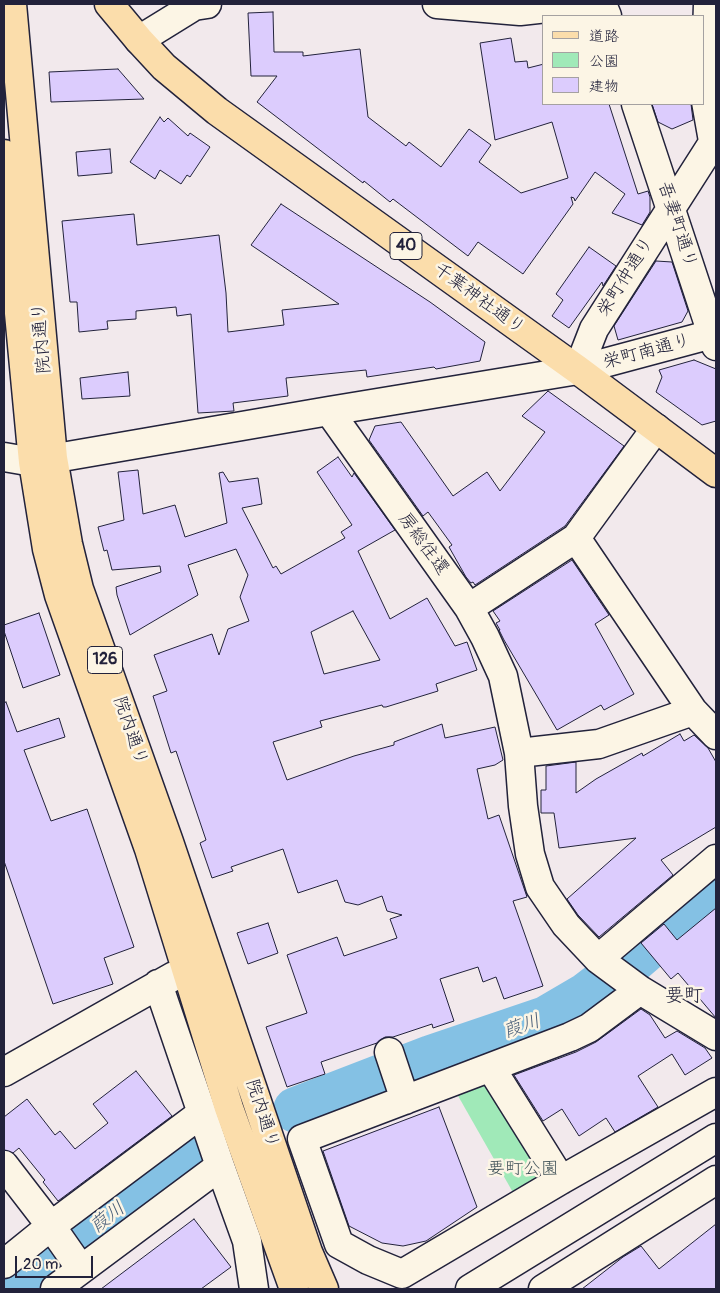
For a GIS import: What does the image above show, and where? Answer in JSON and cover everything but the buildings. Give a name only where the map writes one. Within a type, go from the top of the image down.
[{"type":"main road","name":"院内通り","points":[[12,4],[43,460],[47,548],[58,595],[149,849],[229,1108],[294,1289]]},
{"type":"main road","name":"千葉神社通り","points":[[109,4],[164,67],[217,111],[578,370],[716,473]]},
{"type":"main road","name":"院内通り","points":[[4,154],[43,460],[68,544],[79,589],[169,842],[308,1252],[324,1289]]},
{"type":"street","points":[[139,40],[198,4]]},
{"type":"street","points":[[437,4],[520,11],[583,4]]},
{"type":"street","points":[[708,4],[705,96],[715,139]]},
{"type":"street","name":"吾妻町通り","points":[[636,105],[715,338]]},
{"type":"street","name":"栄町仲通り","points":[[578,370],[594,329],[715,139]]},
{"type":"street","name":"栄町南通り","points":[[329,411],[578,370],[715,338]]},
{"type":"street","points":[[4,457],[43,460],[329,411]]},
{"type":"street","name":"房総往還","points":[[329,411],[469,608],[503,676],[519,753],[523,806],[530,854],[540,887],[566,925],[600,961],[634,986]]},
{"type":"street","points":[[469,608],[576,538],[656,428]]},
{"type":"street","points":[[576,538],[692,711],[716,735]]},
{"type":"street","points":[[519,753],[599,744],[692,711]]},
{"type":"street","points":[[600,961],[716,859]]},
{"type":"street","points":[[4,1072],[186,970]]},
{"type":"street","points":[[158,984],[247,1241],[254,1289]]},
{"type":"street","points":[[716,1036],[634,986],[589,1028],[570,1037],[302,1138],[339,1244],[368,1260],[402,1274],[561,1180],[716,1092]]},
{"type":"street","points":[[389,1052],[405,1100]]},
{"type":"street","points":[[491,1068],[561,1180]]},
{"type":"street","points":[[4,1264],[54,1230],[202,1113]]},
{"type":"street","points":[[470,1289],[716,1138]]},
{"type":"street","points":[[4,1165],[78,1264]]},
{"type":"street","points":[[55,1289],[78,1264],[220,1166]]},
{"type":"street","points":[[542,1289],[716,1180]]},
{"type":"green space","name":"要町公園","points":[[482,1077],[546,1168],[542,1182],[515,1196],[453,1087]]},
{"type":"waterway","name":"葭川","points":[[296,1110],[431,1058],[546,1019],[587,995],[634,959],[716,888]]},
{"type":"waterway","name":"葭川","points":[[17,1289],[198,1146]]},
{"type":"district","name":"要町","points":[[684,996]]}]
